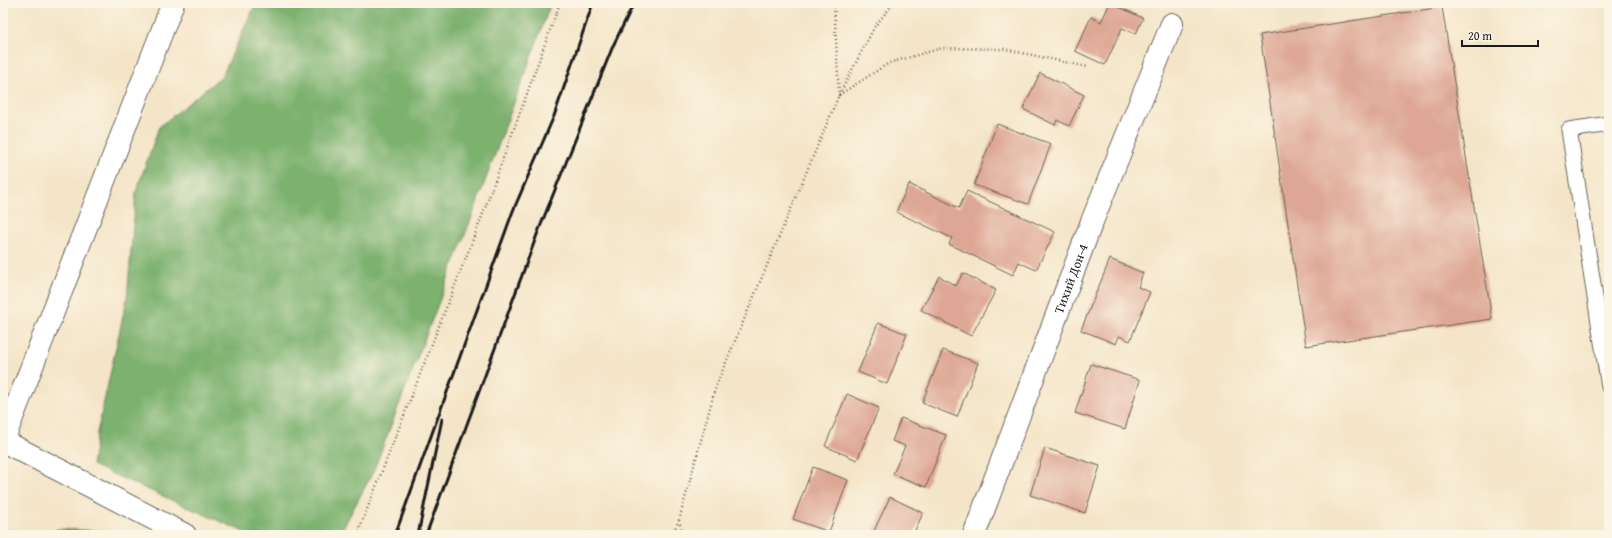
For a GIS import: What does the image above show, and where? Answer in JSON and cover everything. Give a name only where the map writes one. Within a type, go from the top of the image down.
[{"type":"street","points":[[173,3],[3,441],[185,535]]},
{"type":"street","name":"Тихий Дон-4","points":[[974,535],[1091,224],[1172,24]]},
{"type":"lane","points":[[1609,124],[1569,130],[1609,388]]},
{"type":"path","points":[[357,535],[481,219],[560,3]]},
{"type":"path","points":[[834,3],[839,95]]},
{"type":"path","points":[[672,535],[679,520],[716,386],[839,95],[875,26],[894,3]]},
{"type":"path","points":[[839,95],[889,63],[942,48],[1004,49],[1088,67]]},
{"type":"path","points":[[679,520],[683,535]]},
{"type":"green space","points":[[256,3],[551,3],[473,214],[373,472],[341,532],[331,535],[251,535],[92,465],[97,433],[127,298],[136,192],[159,127],[222,76]]},
{"type":"green space","points":[[57,529],[103,531],[112,535],[53,535]]},
{"type":"building","points":[[1110,3],[1143,18],[1136,34],[1122,28],[1105,65],[1075,51],[1091,17],[1101,22]]},
{"type":"building","points":[[1442,7],[1492,319],[1306,346],[1260,35]]},
{"type":"building","points":[[1040,73],[1084,95],[1069,126],[1057,120],[1055,125],[1023,109]]},
{"type":"building","points":[[997,124],[1051,144],[1028,204],[974,185]]},
{"type":"building","points":[[909,184],[959,208],[967,191],[1055,232],[1036,270],[1019,262],[1013,275],[949,244],[952,238],[896,212]]},
{"type":"building","points":[[1110,259],[1143,273],[1138,287],[1150,292],[1130,341],[1119,336],[1116,344],[1081,330]]},
{"type":"building","points":[[963,273],[996,290],[971,336],[921,310],[939,276],[956,286]]},
{"type":"building","points":[[878,323],[907,334],[887,384],[858,372]]},
{"type":"building","points":[[943,350],[978,363],[957,417],[922,403]]},
{"type":"building","points":[[1091,364],[1140,380],[1125,429],[1075,413]]},
{"type":"building","points":[[847,394],[879,408],[857,460],[825,446]]},
{"type":"building","points":[[901,418],[946,435],[926,487],[893,474],[905,446],[892,441]]},
{"type":"building","points":[[1045,448],[1100,466],[1085,513],[1030,495]]},
{"type":"building","points":[[813,467],[848,480],[829,532],[793,519]]},
{"type":"building","points":[[890,497],[923,513],[913,535],[872,535]]},
{"type":"building","points":[[3,530],[19,535],[3,535]]},
{"type":"railway","points":[[395,535],[513,211],[554,116],[593,3]]},
{"type":"railway","points":[[426,535],[538,232],[613,46],[634,3]]},
{"type":"railway","points":[[418,535],[442,419]]}]
